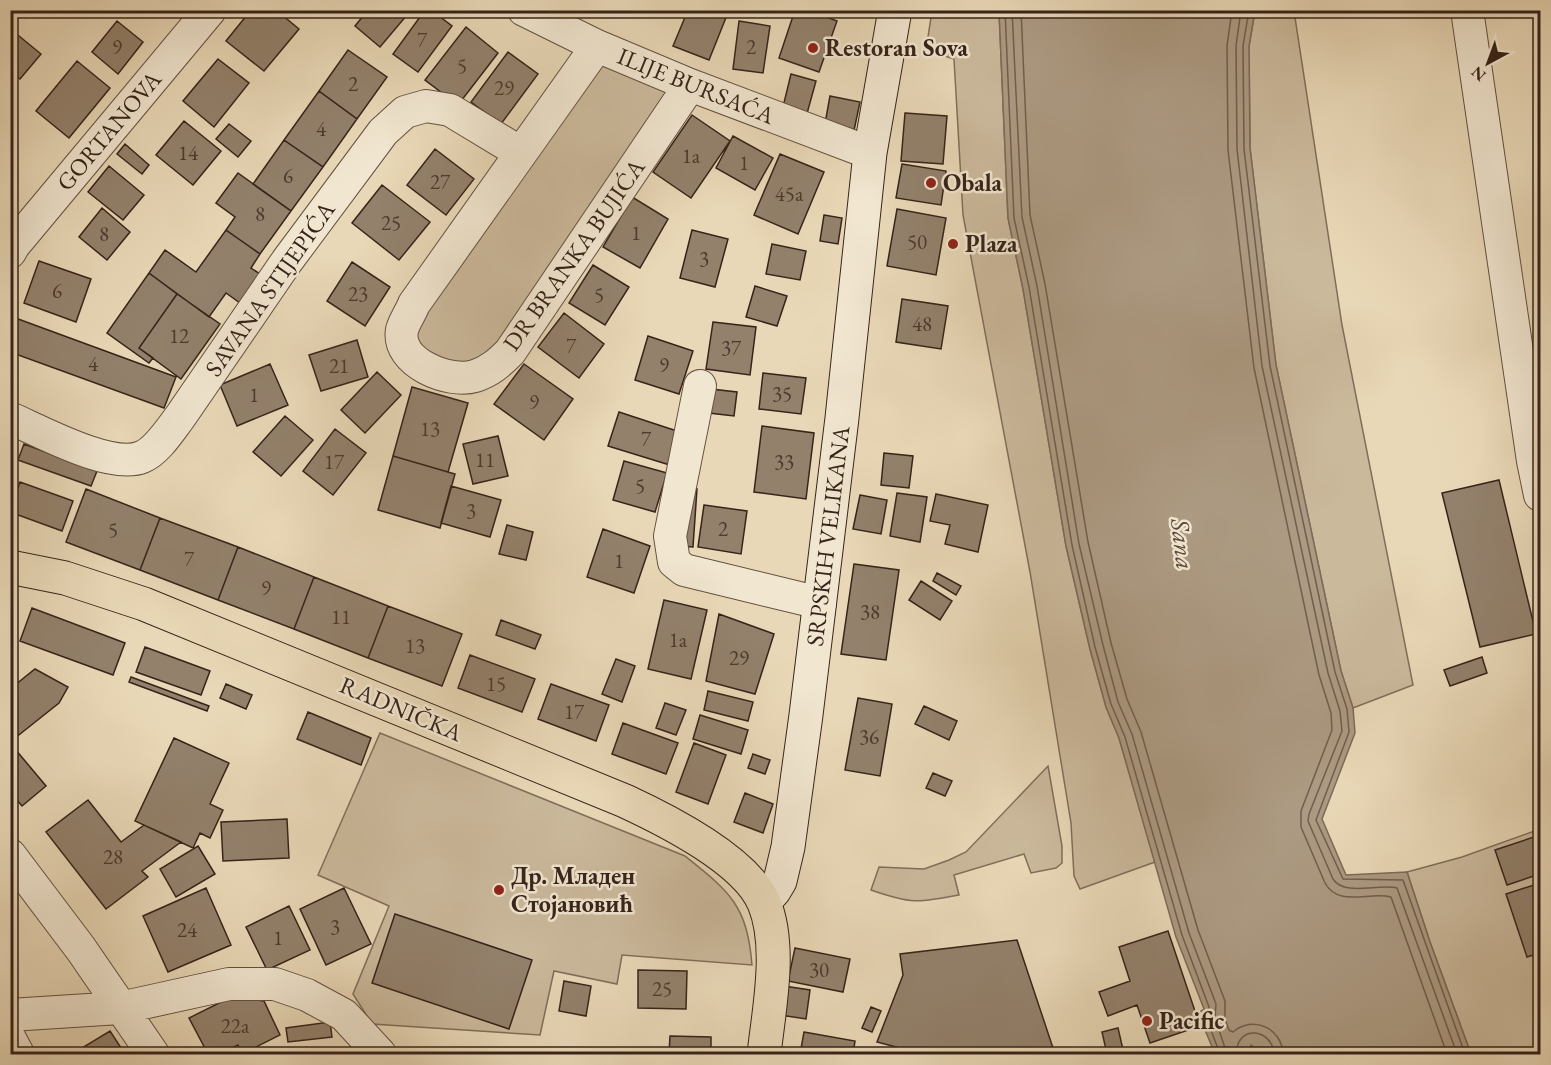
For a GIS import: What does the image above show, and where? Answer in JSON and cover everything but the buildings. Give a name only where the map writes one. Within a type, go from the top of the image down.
[{"type":"main road","name":"SRPSKIH VELIKANA","points":[[764,902],[774,891],[784,871],[820,603],[870,153],[896,10]]},
{"type":"main road","name":"RADNIČKA","points":[[10,567],[65,578],[144,604],[625,801],[660,818],[711,848],[739,871],[764,902]]},
{"type":"main road","points":[[764,902],[772,936],[772,970],[764,1054]]},
{"type":"street","name":"GORTANOVA","points":[[12,247],[210,10]]},
{"type":"street","name":"ILIJE BURSAĆA","points":[[524,10],[597,46],[690,85],[870,153]]},
{"type":"street","points":[[1467,10],[1533,461],[1540,495]]},
{"type":"street","name":"DR BRANKA BUJIĆA","points":[[597,46],[414,304],[402,331],[405,348],[420,365],[440,375],[457,378],[474,376],[494,368],[510,352],[690,85]]},
{"type":"street","name":"SAVANA STIJEPIĆA","points":[[10,418],[89,452],[115,460],[143,457],[174,426],[287,261],[383,132],[405,112],[426,106],[450,110],[521,153]]},
{"type":"street","points":[[700,386],[670,536],[674,562],[684,570],[820,603]]},
{"type":"street","points":[[10,855],[81,949],[153,1054]]},
{"type":"street","points":[[10,1015],[120,1008],[229,984],[275,984],[307,995],[344,1015],[380,1054]]},
{"type":"street","points":[[10,1039],[18,1054]]},
{"type":"shaded area","points":[[932,11],[999,11],[1008,218],[1023,289],[1066,546],[1106,707],[1119,738],[1155,862],[1080,889],[1074,876],[1071,823],[1030,572],[963,215],[954,59],[926,50]]},
{"type":"shaded area","points":[[1255,11],[1294,11],[1342,325],[1413,685],[1353,708],[1341,671],[1276,365],[1250,148],[1249,46]]},
{"type":"shaded area","points":[[603,57],[674,90],[494,356],[472,369],[424,358],[411,328]]},
{"type":"shaded area","points":[[380,733],[685,856],[725,890],[734,901],[746,928],[752,965],[622,955],[617,984],[554,971],[540,1035],[372,1024],[353,994],[389,906],[318,875]]},
{"type":"shaded area","points":[[1048,766],[1062,846],[1062,863],[1056,868],[1031,873],[1024,854],[954,875],[959,895],[915,901],[871,890],[879,867],[924,869],[966,852]]},
{"type":"shaded area","points":[[1540,829],[1540,1054],[1471,1054],[1407,872],[1462,857]]},
{"type":"water","name":"Sana","points":[[999,11],[1255,11],[1249,46],[1250,148],[1276,365],[1341,671],[1353,708],[1355,733],[1322,819],[1346,875],[1407,872],[1471,1054],[1264,1054],[1251,1045],[1248,1054],[1215,1054],[1198,1013],[1204,1009],[1176,937],[1119,738],[1106,707],[1066,546],[1023,289],[1008,218]]},
{"type":"place","name":"Restoran Sova","points":[[813,48]]},
{"type":"place","name":"Obala","points":[[931,183]]},
{"type":"place","name":"Plaza","points":[[953,244]]},
{"type":"place","name":"Др. Младен Стојановић","points":[[499,890]]},
{"type":"place","name":"Pacific","points":[[1147,1021]]}]
